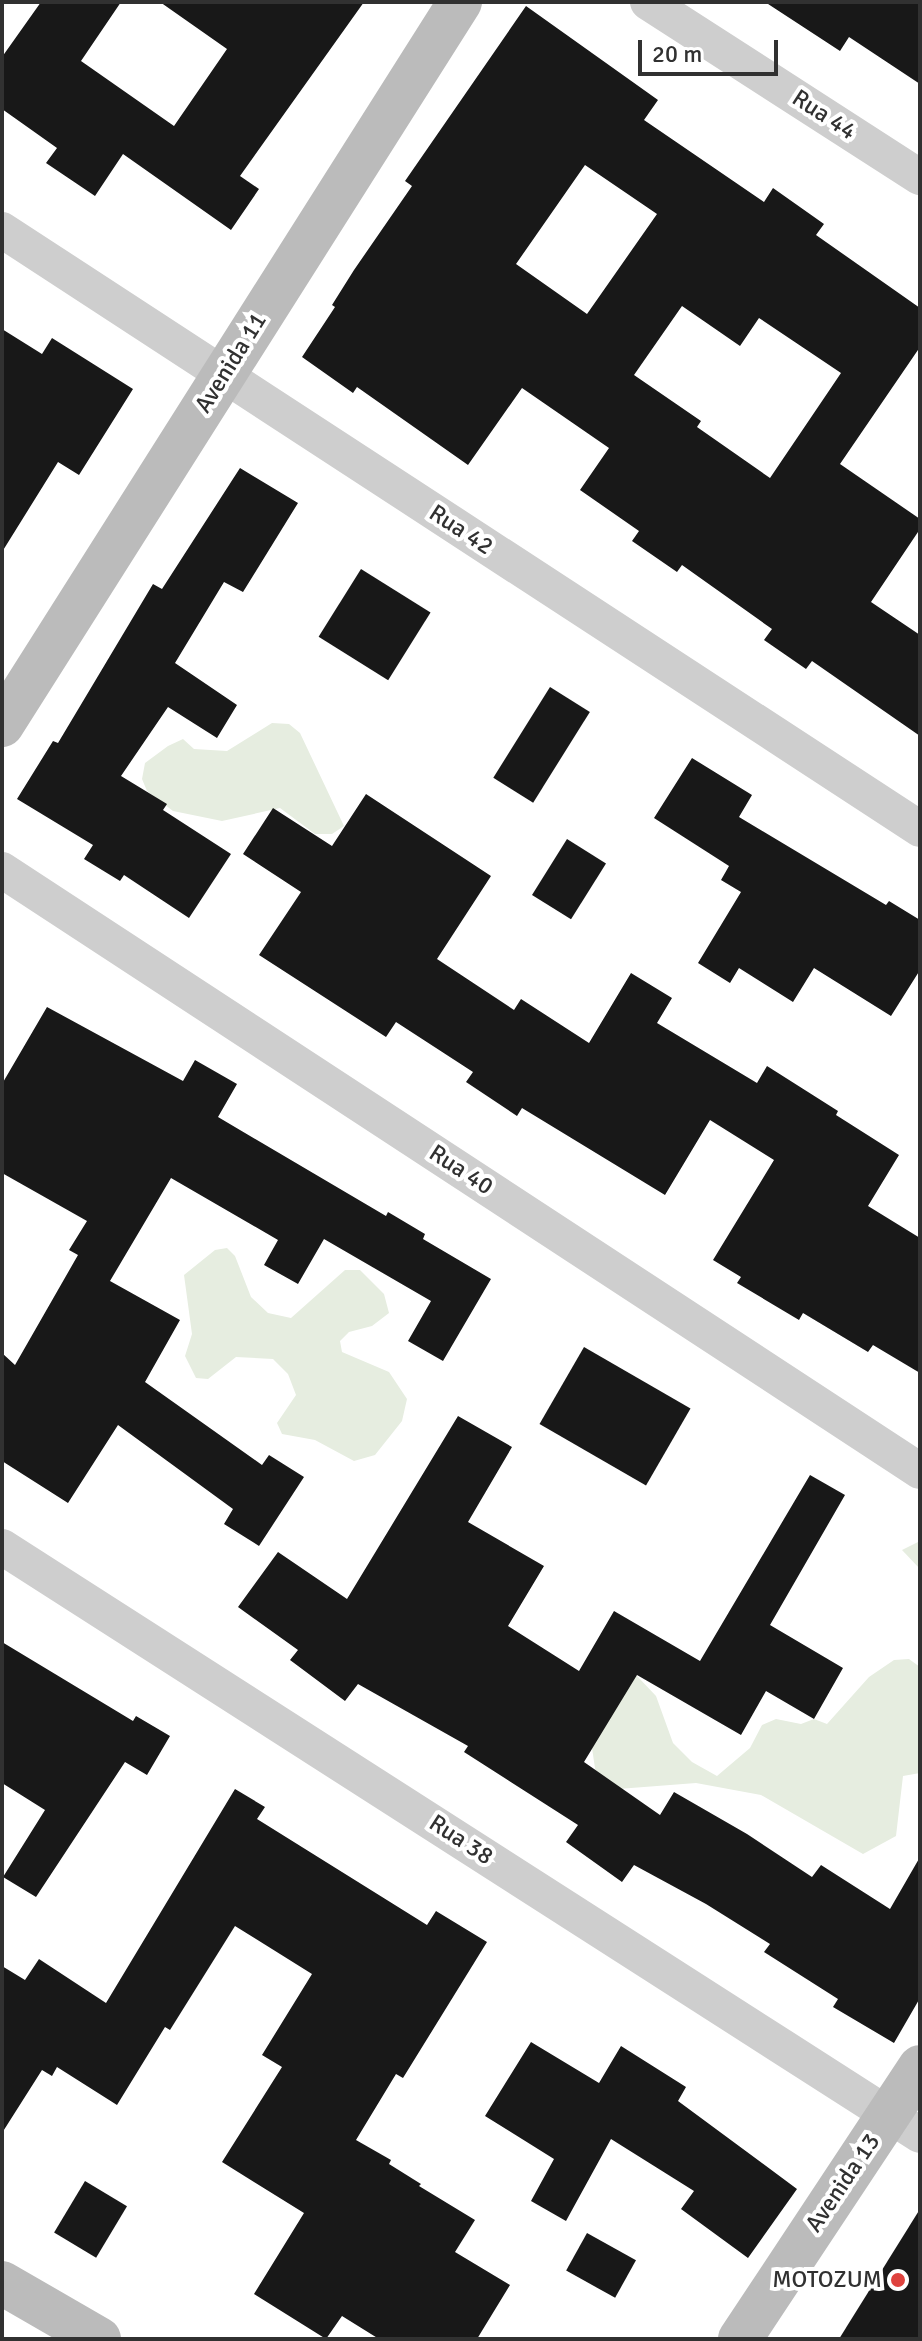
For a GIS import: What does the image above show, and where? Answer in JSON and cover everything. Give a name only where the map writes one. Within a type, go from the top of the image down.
[{"type":"street","name":"Avenida 11","points":[[2,725],[460,2]]},
{"type":"street","name":"Rua 44","points":[[648,2],[920,177]]},
{"type":"street","name":"Rua 42","points":[[2,230],[920,829]]},
{"type":"street","name":"Rua 40","points":[[2,870],[920,1471]]},
{"type":"street","name":"Rua 38","points":[[2,1547],[904,2125]]},
{"type":"street","name":"Avenida 13","points":[[740,2339],[904,2125],[920,2067]]},
{"type":"street","points":[[2,2283],[99,2339]]},
{"type":"shaded area","points":[[272,723],[289,724],[300,733],[344,826],[332,834],[315,834],[280,808],[222,821],[173,811],[147,791],[142,779],[145,763],[168,746],[183,739],[194,749],[227,751]]},
{"type":"shaded area","points":[[227,1248],[235,1256],[251,1297],[268,1313],[291,1318],[345,1270],[360,1270],[384,1294],[389,1313],[372,1326],[349,1332],[340,1341],[342,1352],[389,1372],[407,1399],[402,1421],[375,1455],[354,1461],[315,1440],[282,1434],[277,1423],[296,1395],[288,1374],[273,1359],[236,1357],[208,1379],[196,1378],[185,1356],[192,1334],[184,1275],[215,1250]]},
{"type":"shaded area","points":[[920,1541],[920,1569],[902,1550]]},
{"type":"shaded area","points":[[620,1658],[656,1696],[673,1743],[692,1762],[717,1776],[750,1748],[762,1725],[776,1719],[801,1724],[814,1719],[827,1724],[869,1677],[894,1660],[909,1659],[920,1667],[920,1773],[903,1776],[896,1836],[863,1854],[761,1795],[696,1783],[618,1789],[596,1775],[592,1748]]},
{"type":"building","points":[[41,2],[121,2],[81,61],[174,126],[227,49],[160,2],[364,2],[240,176],[259,189],[231,230],[123,154],[95,196],[46,163],[57,148],[2,109],[2,57]]},
{"type":"building","points":[[765,2],[920,2],[920,84],[849,37],[840,51]]},
{"type":"building","points":[[526,6],[658,100],[644,120],[764,202],[773,188],[824,224],[816,235],[920,308],[920,347],[840,464],[920,519],[920,529],[871,602],[920,635],[920,736],[812,661],[806,669],[764,640],[772,629],[682,565],[677,572],[632,541],[639,531],[580,490],[609,448],[522,388],[468,465],[357,387],[353,393],[302,357],[335,307],[332,305],[354,270],[412,186],[405,181]],"holes":[[[585,165],[657,214],[587,314],[516,264]],[[682,306],[740,346],[759,318],[841,373],[770,478],[697,427],[701,421],[634,375]]]},
{"type":"building","points":[[2,329],[42,354],[52,338],[133,389],[79,475],[58,462],[2,552]]},
{"type":"building","points":[[240,468],[298,503],[243,592],[224,582],[175,663],[237,705],[217,738],[168,707],[121,776],[167,804],[163,810],[231,854],[189,918],[124,875],[120,881],[84,859],[93,845],[17,799],[53,741],[58,743],[153,584],[162,589]]},
{"type":"building","points":[[361,569],[431,612],[388,680],[319,637]]},
{"type":"building","points":[[550,687],[590,712],[533,803],[493,778]]},
{"type":"building","points":[[692,758],[752,795],[739,817],[886,905],[889,901],[920,920],[920,970],[891,1016],[814,968],[793,1002],[739,968],[730,983],[698,963],[741,892],[721,880],[729,866],[654,818]]},
{"type":"building","points":[[366,794],[491,876],[437,959],[514,1010],[521,999],[589,1043],[631,973],[672,998],[657,1023],[757,1083],[767,1066],[899,1155],[868,1206],[920,1238],[920,1373],[873,1345],[868,1352],[803,1313],[799,1320],[737,1283],[741,1277],[713,1260],[774,1160],[710,1120],[665,1195],[522,1108],[517,1116],[466,1082],[473,1072],[396,1022],[386,1037],[259,955],[301,892],[243,854],[273,808],[332,846]]},
{"type":"building","points":[[567,839],[606,863],[571,919],[532,895]]},
{"type":"building","points":[[47,1007],[183,1081],[195,1060],[237,1084],[218,1117],[386,1216],[388,1212],[425,1234],[423,1239],[491,1279],[443,1361],[408,1341],[431,1301],[324,1239],[298,1284],[264,1265],[278,1240],[171,1178],[110,1281],[180,1320],[145,1382],[262,1465],[269,1455],[304,1477],[259,1546],[224,1524],[233,1509],[118,1425],[68,1503],[2,1461],[2,1353],[15,1365],[78,1255],[69,1250],[87,1221],[2,1173],[2,1084]]},
{"type":"building","points":[[584,1347],[691,1408],[646,1486],[540,1424]]},
{"type":"building","points":[[458,1416],[512,1447],[468,1522],[544,1566],[508,1626],[579,1671],[614,1611],[700,1661],[810,1475],[845,1495],[770,1625],[843,1668],[814,1719],[766,1691],[741,1735],[637,1675],[584,1762],[660,1815],[674,1792],[747,1834],[812,1877],[821,1865],[890,1909],[920,1857],[920,1998],[894,2043],[833,2007],[838,1999],[764,1952],[770,1944],[706,1904],[634,1865],[622,1882],[566,1842],[578,1825],[464,1752],[468,1746],[358,1684],[345,1701],[290,1660],[298,1650],[238,1607],[278,1552],[347,1599]]},
{"type":"building","points":[[2,1642],[133,1721],[136,1716],[170,1736],[147,1775],[125,1762],[36,1897],[3,1877],[45,1810],[2,1783]]},
{"type":"building","points":[[235,1789],[265,1807],[257,1819],[427,1925],[436,1911],[487,1942],[403,2078],[396,2074],[356,2140],[391,2160],[389,2164],[421,2184],[419,2186],[475,2220],[455,2252],[510,2285],[477,2339],[379,2339],[342,2316],[326,2339],[254,2294],[304,2213],[222,2162],[282,2067],[262,2055],[312,1974],[235,1926],[170,2030],[165,2027],[117,2105],[57,2067],[52,2076],[42,2070],[2,2133],[2,1966],[25,1980],[39,1959],[106,2003]]},
{"type":"building","points":[[531,2042],[599,2083],[621,2046],[686,2087],[678,2101],[797,2189],[748,2258],[681,2209],[694,2191],[611,2139],[566,2221],[531,2201],[554,2159],[485,2116]]},
{"type":"building","points":[[85,2181],[127,2206],[96,2258],[54,2232]]},
{"type":"building","name":"MOTOZUM","points":[[920,2209],[920,2339],[839,2339]]},
{"type":"building","points":[[587,2233],[636,2260],[615,2298],[566,2271]]},
{"type":"place","name":"MOTOZUM","points":[[898,2280]]}]
